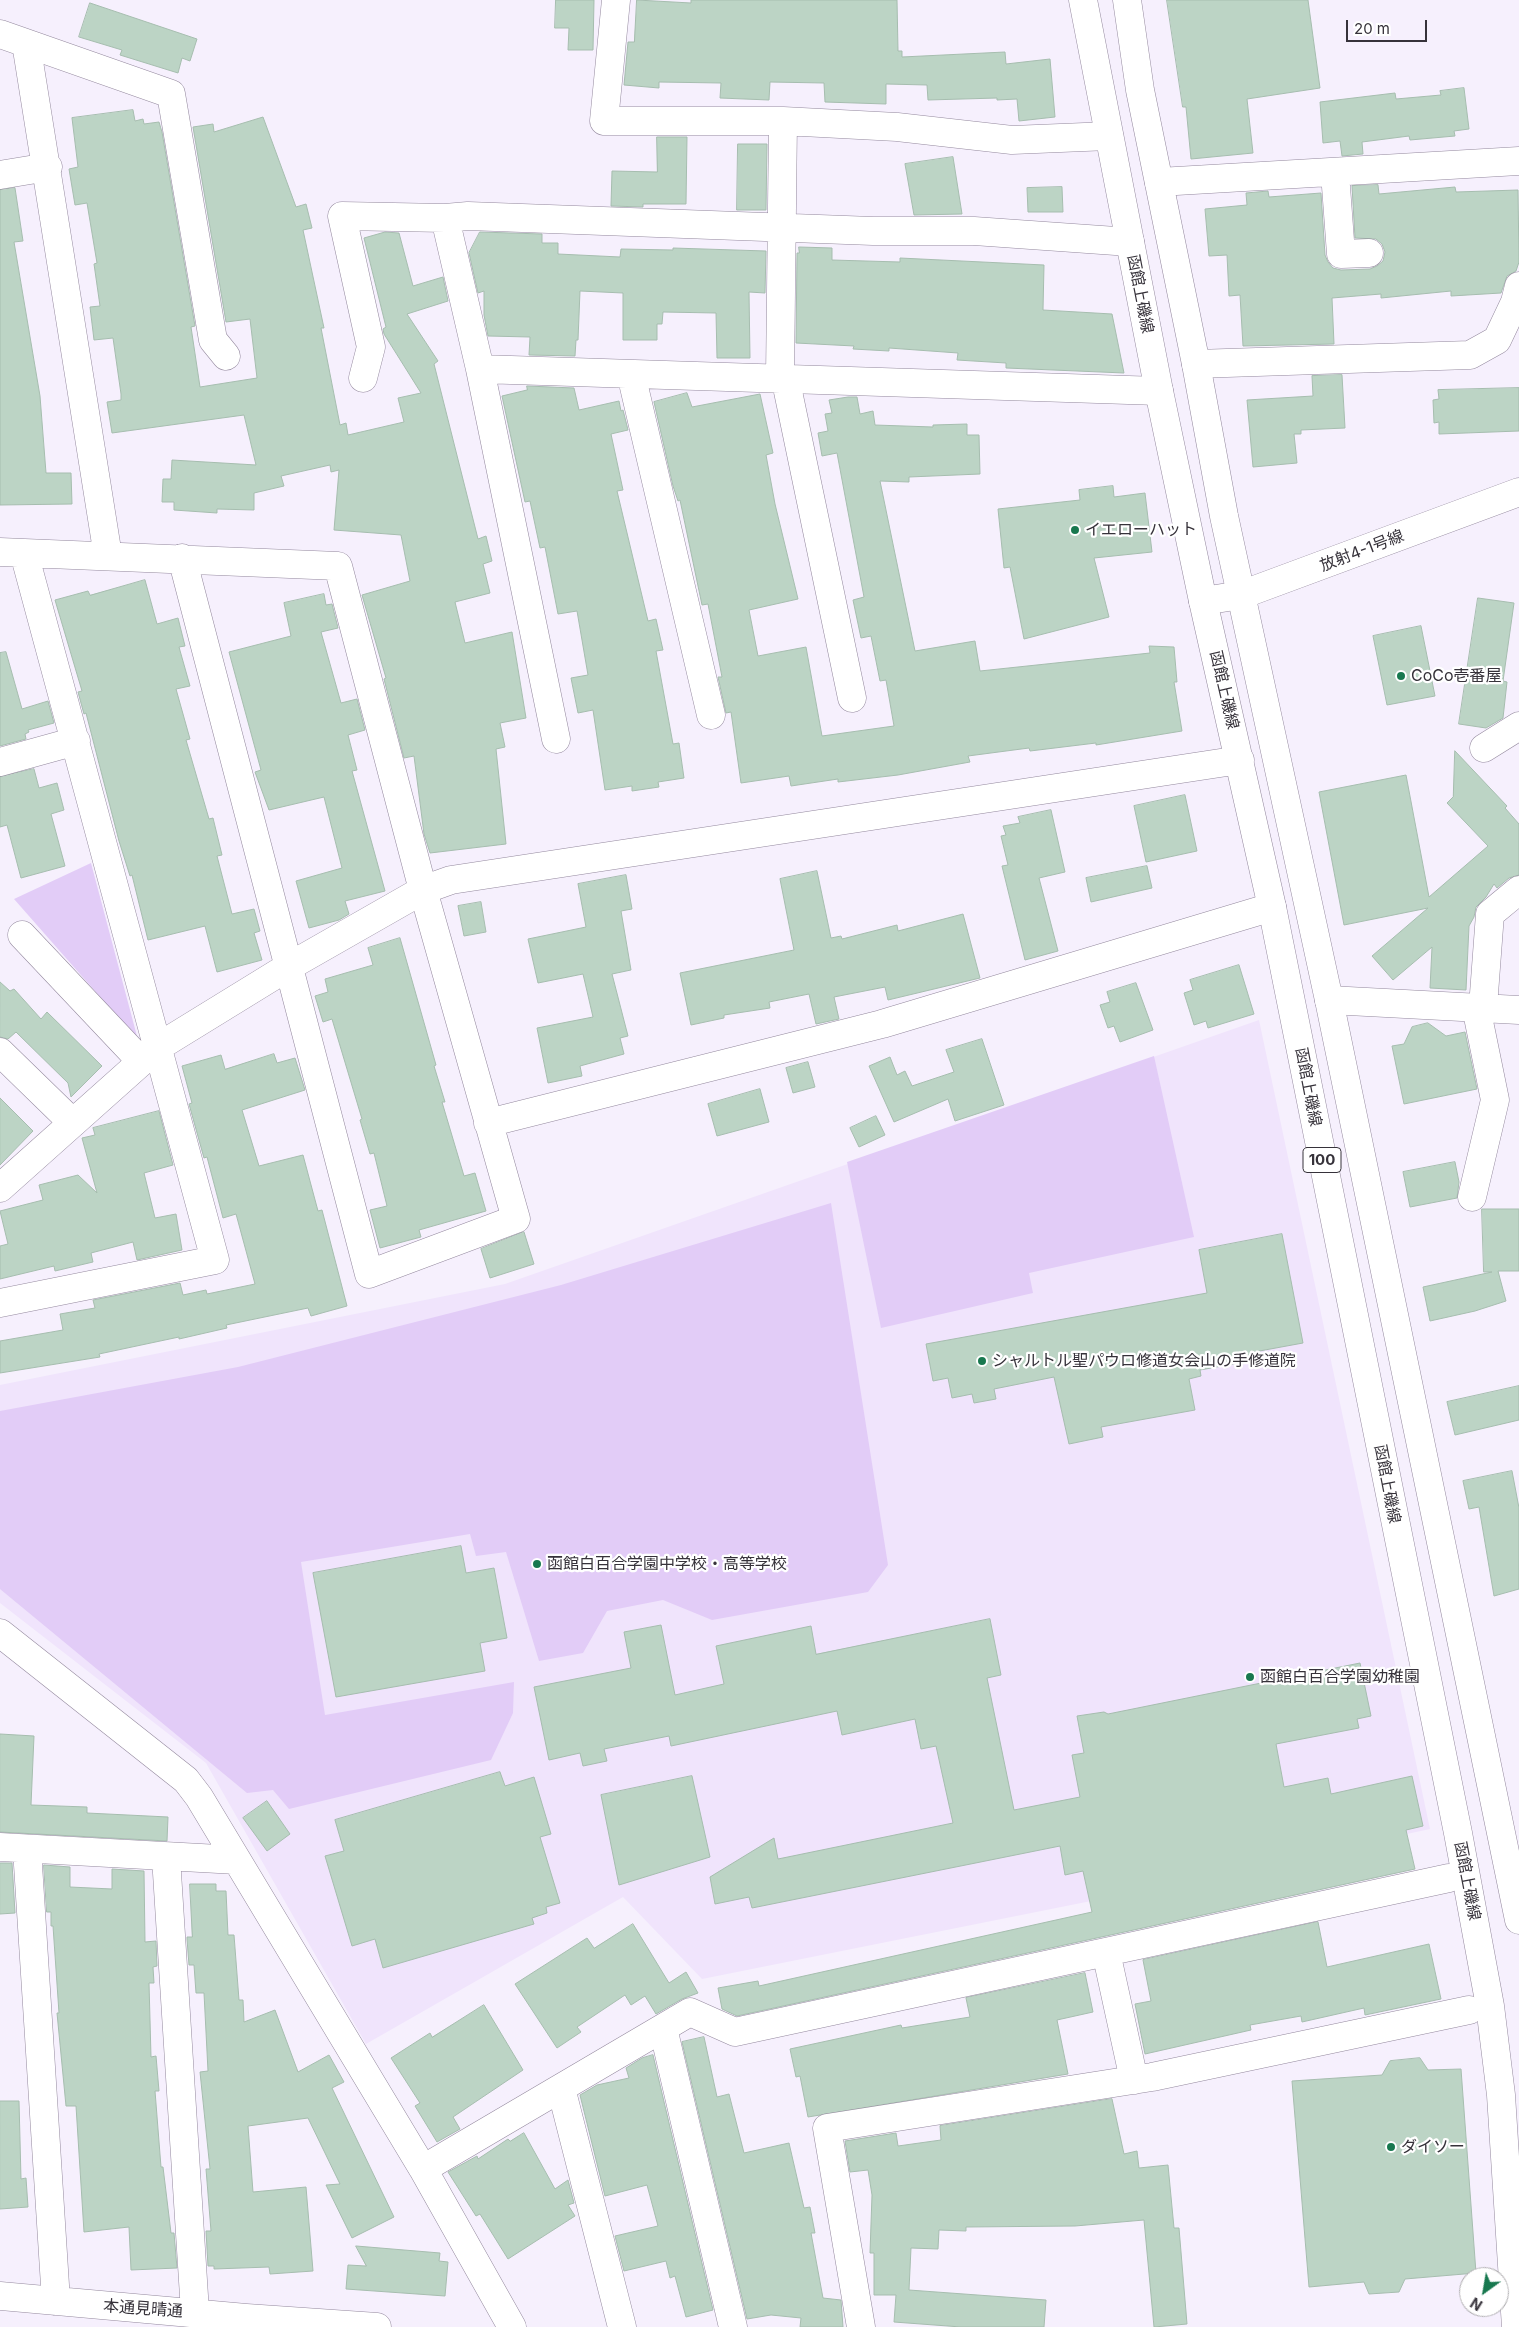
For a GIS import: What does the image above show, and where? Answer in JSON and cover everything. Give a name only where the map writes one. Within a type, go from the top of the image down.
[{"type":"street","points":[[616,0],[604,121],[783,121],[897,127],[1012,140],[1109,136]]},
{"type":"street","name":"函館上磯線","points":[[1083,0],[1159,390],[1203,601],[1272,907],[1458,1833],[1490,2006],[1501,2095],[1515,2326]]},
{"type":"street","name":"100","points":[[1127,0],[1140,90],[1196,364],[1224,516],[1329,1000],[1519,1920]]},
{"type":"street","points":[[0,34],[171,94],[213,340],[226,356]]},
{"type":"street","points":[[26,43],[48,168],[108,556]]},
{"type":"street","points":[[783,121],[782,377],[852,698]]},
{"type":"street","points":[[1159,182],[1519,162]]},
{"type":"street","points":[[0,175],[48,168]]},
{"type":"street","points":[[1335,173],[1341,254],[1368,254]]},
{"type":"street","points":[[363,378],[371,346],[342,216],[445,218],[468,216],[783,226],[873,231],[974,231],[1130,242]]},
{"type":"street","points":[[445,218],[480,369],[556,739]]},
{"type":"street","points":[[1196,364],[1470,355],[1497,340],[1516,302],[1519,286]]},
{"type":"street","points":[[480,369],[1159,390]]},
{"type":"street","points":[[632,374],[711,715]]},
{"type":"street","name":"放射4-1号線","points":[[1203,601],[1241,595],[1519,492]]},
{"type":"street","points":[[0,1303],[215,1260],[149,1054],[76,741],[12,552],[182,558],[338,566],[423,890],[516,1219],[369,1274],[182,558]]},
{"type":"street","points":[[1484,748],[1519,726]]},
{"type":"street","points":[[0,762],[76,741]]},
{"type":"street","points":[[4,1178],[73,1123],[149,1054],[288,967],[423,890],[451,880],[1240,760]]},
{"type":"street","points":[[1472,1197],[1495,1100],[1479,1007],[1490,914],[1519,890]]},
{"type":"street","points":[[488,1124],[882,1024],[1272,907]]},
{"type":"street","points":[[22,935],[149,1054]]},
{"type":"street","points":[[1329,1000],[1519,1010]]},
{"type":"street","points":[[0,1052],[73,1123]]},
{"type":"street","points":[[0,1633],[186,1780],[237,1860],[423,2170],[512,2327]]},
{"type":"street","points":[[0,1847],[237,1860]]},
{"type":"street","points":[[27,1849],[56,2301]]},
{"type":"street","points":[[166,1857],[195,2312]]},
{"type":"street","points":[[423,2170],[690,2012],[735,2032],[1448,1878]]},
{"type":"street","points":[[1106,1952],[1134,2080]]},
{"type":"street","points":[[861,2327],[827,2128],[1134,2080],[1469,2010]]},
{"type":"street","points":[[662,2028],[733,2327]]},
{"type":"street","points":[[561,2088],[622,2327]]},
{"type":"street","name":"本通見晴通","points":[[0,2296],[56,2301],[106,2317],[195,2312],[245,2323],[377,2327]]},
{"type":"shaded area","points":[[91,863],[138,1040],[14,899]]},
{"type":"shaded area","name":"函館白百合学園中学校・高等学校","points":[[1259,1020],[1430,1829],[1156,1888],[702,1979],[623,1897],[366,2044],[206,1763],[0,1603],[0,1385],[505,1284]]},
{"type":"shaded area","points":[[1154,1056],[1194,1237],[1029,1273],[1033,1293],[881,1328],[847,1162]]},
{"type":"shaded area","points":[[831,1203],[888,1565],[868,1592],[712,1620],[663,1600],[607,1611],[583,1653],[539,1661],[506,1552],[476,1556],[470,1534],[301,1562],[325,1715],[514,1682],[513,1713],[491,1760],[289,1809],[273,1790],[247,1793],[0,1589],[0,1411],[238,1367],[561,1285]]},
{"type":"building","points":[[556,0],[594,0],[593,50],[568,50],[569,28],[555,28]]},
{"type":"building","points":[[637,0],[691,3],[691,0],[897,0],[898,51],[902,51],[902,57],[1005,52],[1006,64],[1050,59],[1055,117],[1019,121],[1017,99],[928,100],[927,85],[886,84],[886,104],[825,102],[824,83],[770,82],[769,100],[720,98],[721,83],[659,82],[659,88],[624,85],[628,42],[634,42]]},
{"type":"building","points":[[1167,0],[1308,0],[1320,88],[1247,99],[1253,153],[1191,159],[1186,107],[1183,107]]},
{"type":"building","points":[[90,3],[197,39],[190,61],[182,58],[178,73],[120,55],[122,50],[79,37]]},
{"type":"building","points":[[1464,88],[1469,129],[1454,131],[1455,136],[1410,140],[1409,136],[1362,142],[1363,154],[1342,156],[1340,141],[1323,143],[1320,102],[1395,93],[1396,99],[1441,95],[1440,91]]},
{"type":"building","points":[[133,110],[135,121],[143,119],[144,124],[159,122],[162,132],[195,326],[191,327],[200,387],[257,378],[250,319],[226,322],[193,127],[213,124],[214,132],[263,117],[296,207],[306,204],[312,228],[303,230],[324,328],[321,328],[340,425],[346,423],[348,435],[404,422],[398,398],[421,393],[384,334],[383,329],[386,327],[364,238],[385,232],[399,233],[413,286],[443,277],[448,301],[407,314],[438,361],[434,364],[478,539],[486,536],[492,561],[483,564],[490,593],[455,602],[465,643],[512,632],[526,718],[500,723],[505,747],[496,749],[506,844],[430,853],[424,834],[414,756],[404,758],[384,679],[386,678],[362,595],[410,581],[401,535],[334,530],[339,470],[331,472],[330,465],[281,476],[284,486],[254,493],[254,510],[217,509],[217,513],[174,510],[174,502],[162,502],[163,479],[171,479],[172,460],[256,465],[244,415],[112,433],[107,402],[121,400],[121,394],[113,338],[94,340],[90,307],[100,306],[94,264],[97,263],[87,203],[75,205],[69,169],[78,167],[72,118]]},
{"type":"building","points":[[657,137],[687,137],[686,204],[643,204],[643,207],[611,206],[612,171],[657,172]]},
{"type":"building","points":[[738,144],[767,144],[766,210],[737,210]]},
{"type":"building","points":[[953,157],[962,214],[914,215],[905,164]]},
{"type":"building","points":[[1378,185],[1379,194],[1455,187],[1456,192],[1518,190],[1519,262],[1516,271],[1507,276],[1501,293],[1451,296],[1451,291],[1381,298],[1381,294],[1332,298],[1334,344],[1243,346],[1240,295],[1229,296],[1227,255],[1209,256],[1205,209],[1247,205],[1246,193],[1268,191],[1269,197],[1321,193],[1325,255],[1328,262],[1333,268],[1341,270],[1370,269],[1383,261],[1385,252],[1382,244],[1376,239],[1355,238],[1352,186]]},
{"type":"building","points":[[1062,187],[1063,212],[1028,212],[1027,188]]},
{"type":"building","points":[[15,188],[23,241],[14,242],[40,396],[46,473],[71,473],[72,504],[0,505],[0,190]]},
{"type":"building","points":[[480,232],[542,234],[542,243],[558,243],[558,254],[620,257],[621,249],[673,250],[673,248],[766,251],[765,293],[749,292],[750,358],[717,358],[716,313],[663,312],[662,324],[657,324],[657,340],[623,340],[623,293],[580,291],[578,340],[576,340],[575,356],[529,355],[530,337],[488,336],[484,315],[484,291],[478,293],[469,253]]},
{"type":"building","points":[[799,247],[832,248],[832,260],[900,262],[900,258],[1044,265],[1043,310],[1112,314],[1124,373],[1006,368],[1006,363],[957,360],[958,353],[889,348],[889,351],[853,349],[854,346],[796,343],[797,253],[799,253]]},
{"type":"building","points":[[1342,375],[1345,428],[1301,430],[1301,434],[1294,434],[1297,463],[1253,467],[1247,400],[1313,396],[1312,376]]},
{"type":"building","points":[[527,386],[574,388],[579,410],[619,401],[621,411],[623,410],[628,430],[611,434],[623,490],[617,491],[648,621],[656,619],[663,650],[656,651],[673,744],[679,743],[684,778],[658,782],[659,787],[632,791],[632,786],[605,790],[593,710],[578,713],[571,678],[588,675],[577,611],[558,614],[545,547],[540,548],[530,501],[525,502],[502,396],[527,390]]},
{"type":"building","points":[[1519,388],[1519,431],[1439,434],[1439,422],[1434,423],[1433,400],[1439,399],[1438,390]]},
{"type":"building","points":[[687,393],[692,407],[760,394],[773,453],[766,455],[775,504],[798,599],[749,610],[758,656],[806,647],[822,736],[894,726],[886,680],[880,681],[871,636],[861,638],[853,600],[864,597],[837,453],[822,456],[818,433],[828,431],[825,414],[832,413],[829,400],[848,397],[857,397],[860,414],[873,411],[875,425],[933,427],[933,425],[967,424],[967,435],[979,435],[980,474],[909,477],[909,482],[880,481],[915,651],[975,641],[980,671],[1150,653],[1149,646],[1174,647],[1177,682],[1174,682],[1182,731],[1096,745],[1096,743],[1030,751],[1029,748],[968,756],[970,762],[898,775],[838,782],[838,779],[791,786],[789,776],[741,783],[731,712],[726,713],[718,677],[722,677],[708,604],[702,605],[680,500],[678,501],[673,486],[654,402]]},
{"type":"building","name":"イエローハット","points":[[1113,486],[1114,497],[1145,493],[1152,552],[1094,558],[1109,617],[1024,639],[1010,567],[1004,568],[998,509],[1080,500],[1079,490]]},
{"type":"building","points":[[145,580],[157,624],[178,618],[185,646],[179,647],[190,686],[176,689],[190,739],[186,740],[209,819],[213,818],[222,855],[217,856],[232,914],[254,909],[260,931],[254,933],[262,960],[217,972],[205,926],[148,940],[132,875],[130,876],[119,841],[86,713],[84,714],[78,692],[82,691],[55,600],[88,591],[90,595]]},
{"type":"building","points":[[324,594],[326,605],[332,604],[338,628],[321,632],[341,703],[357,699],[365,730],[348,735],[357,770],[352,771],[385,891],[345,901],[349,914],[339,920],[309,928],[296,881],[342,868],[324,797],[269,810],[255,772],[261,770],[229,652],[291,636],[284,603]]},
{"type":"building","points":[[1478,598],[1514,603],[1503,681],[1507,682],[1503,718],[1486,728],[1459,724]]},
{"type":"building","points":[[1421,626],[1435,696],[1387,705],[1373,636]]},
{"type":"building","points":[[6,652],[22,709],[48,701],[54,723],[28,730],[29,732],[25,734],[26,739],[0,746],[0,653]]},
{"type":"building","points":[[1455,751],[1507,806],[1505,808],[1519,824],[1519,875],[1509,878],[1497,888],[1494,884],[1486,897],[1476,907],[1474,917],[1469,926],[1466,990],[1430,988],[1432,947],[1393,980],[1372,956],[1428,908],[1344,925],[1319,792],[1406,775],[1429,897],[1488,846],[1447,803],[1453,797]]},
{"type":"building","points":[[34,769],[39,788],[57,783],[64,810],[51,814],[65,866],[21,878],[7,825],[0,827],[0,777]]},
{"type":"building","points":[[1185,795],[1197,851],[1146,862],[1134,806]]},
{"type":"building","points":[[1051,810],[1065,872],[1039,878],[1058,951],[1025,960],[1002,866],[1008,865],[1001,836],[1006,835],[1003,826],[1020,823],[1018,817]]},
{"type":"building","points":[[1147,866],[1152,888],[1091,902],[1086,878]]},
{"type":"building","points":[[817,871],[831,938],[841,936],[842,939],[897,925],[898,931],[963,914],[980,978],[888,1000],[885,987],[834,997],[839,1019],[816,1024],[809,994],[769,1002],[770,1008],[724,1015],[724,1018],[691,1025],[680,973],[794,950],[780,879]]},
{"type":"building","points":[[626,875],[632,909],[621,911],[631,970],[612,974],[628,1036],[620,1038],[624,1054],[580,1066],[582,1076],[548,1083],[537,1028],[593,1017],[583,974],[538,983],[528,939],[586,927],[578,884]]},
{"type":"building","points":[[481,902],[486,932],[464,936],[458,906]]},
{"type":"building","points":[[400,938],[436,1065],[434,1066],[445,1102],[442,1102],[464,1176],[475,1173],[486,1211],[419,1230],[421,1237],[380,1248],[370,1210],[387,1206],[374,1153],[370,1154],[360,1120],[362,1119],[332,1019],[323,1022],[315,996],[328,992],[325,979],[373,965],[368,948]]},
{"type":"building","points":[[1239,965],[1254,1014],[1208,1028],[1206,1021],[1194,1025],[1184,993],[1193,990],[1190,980]]},
{"type":"building","points":[[0,982],[10,991],[14,989],[41,1019],[47,1012],[102,1066],[71,1097],[68,1083],[16,1032],[8,1039],[0,1037]]},
{"type":"building","points":[[1136,983],[1153,1030],[1120,1042],[1114,1026],[1108,1028],[1100,1005],[1110,1002],[1107,992]]},
{"type":"building","points":[[1428,1023],[1446,1036],[1465,1032],[1477,1089],[1404,1104],[1392,1046],[1404,1044],[1412,1027]]},
{"type":"building","points":[[982,1039],[1004,1105],[955,1121],[948,1099],[894,1122],[869,1066],[890,1057],[897,1075],[905,1071],[912,1086],[954,1072],[946,1050]]},
{"type":"building","points":[[274,1054],[277,1063],[295,1058],[305,1090],[242,1110],[259,1166],[303,1155],[318,1211],[322,1210],[347,1306],[311,1316],[308,1308],[226,1325],[227,1328],[179,1339],[179,1337],[99,1354],[100,1357],[0,1373],[0,1341],[63,1330],[60,1314],[95,1308],[93,1300],[180,1283],[183,1295],[206,1290],[207,1294],[255,1284],[236,1214],[223,1218],[207,1157],[204,1158],[189,1104],[192,1103],[182,1066],[221,1055],[225,1069]]},
{"type":"building","points":[[808,1062],[815,1087],[793,1093],[786,1068]]},
{"type":"building","points":[[760,1089],[769,1122],[717,1136],[708,1104]]},
{"type":"building","points":[[0,1098],[33,1131],[0,1165]]},
{"type":"building","points":[[159,1111],[173,1165],[144,1173],[155,1218],[176,1214],[182,1250],[137,1260],[133,1242],[91,1253],[93,1262],[55,1271],[54,1266],[0,1279],[0,1246],[8,1244],[0,1211],[43,1200],[39,1185],[78,1175],[97,1193],[82,1138],[95,1135],[93,1128]]},
{"type":"building","points":[[876,1116],[885,1135],[859,1147],[850,1128]]},
{"type":"building","points":[[1455,1162],[1459,1182],[1457,1198],[1410,1207],[1403,1172]]},
{"type":"building","points":[[1482,1209],[1519,1209],[1519,1271],[1498,1271],[1506,1301],[1475,1311],[1430,1321],[1423,1287],[1492,1272],[1484,1272]]},
{"type":"building","points":[[524,1232],[534,1264],[490,1278],[481,1249]]},
{"type":"building","points":[[1282,1234],[1303,1343],[1254,1352],[1255,1360],[1200,1370],[1201,1376],[1189,1379],[1195,1410],[1101,1427],[1103,1437],[1069,1444],[1054,1377],[994,1389],[996,1399],[974,1403],[972,1394],[952,1398],[948,1378],[933,1381],[926,1344],[1207,1293],[1199,1250]]},
{"type":"building","points":[[1519,1386],[1519,1420],[1455,1435],[1447,1402]]},
{"type":"building","points":[[1512,1471],[1519,1508],[1519,1589],[1494,1596],[1479,1507],[1469,1509],[1463,1481]]},
{"type":"building","points":[[461,1546],[466,1573],[494,1568],[507,1638],[480,1643],[485,1671],[336,1697],[313,1573]]},
{"type":"building","points":[[990,1619],[1001,1675],[987,1678],[1014,1810],[1080,1797],[1072,1755],[1084,1753],[1077,1716],[1104,1712],[1108,1714],[1360,1663],[1371,1716],[1357,1719],[1359,1728],[1276,1744],[1284,1787],[1328,1778],[1331,1794],[1412,1776],[1423,1826],[1406,1830],[1415,1869],[737,2016],[722,2009],[718,1988],[758,1981],[759,1986],[1092,1912],[1083,1871],[1065,1875],[1060,1846],[752,1908],[749,1897],[715,1904],[710,1877],[774,1838],[778,1859],[953,1823],[936,1746],[921,1749],[915,1719],[842,1735],[837,1711],[671,1746],[669,1736],[604,1749],[607,1761],[583,1766],[580,1753],[549,1760],[534,1687],[631,1668],[624,1632],[661,1625],[675,1695],[724,1684],[716,1646],[811,1626],[816,1654]]},
{"type":"building","points":[[0,1734],[34,1736],[31,1805],[87,1807],[87,1813],[168,1817],[167,1841],[0,1832]]},
{"type":"building","points":[[500,1772],[505,1786],[534,1777],[551,1834],[540,1837],[560,1903],[546,1907],[547,1913],[532,1918],[534,1924],[383,1968],[375,1939],[352,1946],[325,1856],[344,1851],[335,1820]]},
{"type":"building","points":[[692,1776],[710,1857],[619,1885],[601,1795]]},
{"type":"building","points":[[267,1801],[290,1834],[267,1851],[243,1818]]},
{"type":"building","points":[[0,1863],[12,1863],[15,1913],[0,1914]]},
{"type":"building","points":[[44,1865],[70,1867],[70,1887],[112,1889],[112,1869],[144,1871],[145,1942],[156,1941],[157,1966],[153,1967],[154,1983],[149,1983],[151,2057],[156,2056],[159,2091],[155,2091],[161,2167],[163,2167],[171,2233],[174,2233],[177,2268],[131,2270],[129,2227],[84,2232],[76,2106],[66,2106],[57,2013],[59,2013],[53,1926],[51,1926],[51,1912],[47,1912]]},
{"type":"building","points":[[190,1884],[216,1884],[216,1891],[226,1891],[228,1935],[234,1935],[239,2000],[243,2000],[244,2022],[275,2010],[298,2072],[329,2055],[344,2082],[332,2088],[394,2217],[352,2238],[326,2185],[340,2184],[308,2118],[248,2126],[253,2192],[306,2187],[313,2271],[270,2274],[269,2267],[214,2269],[214,2266],[208,2266],[206,2231],[211,2231],[206,2169],[210,2169],[200,2072],[208,2071],[204,1993],[196,1993],[194,1965],[189,1965],[187,1937],[192,1937]]},
{"type":"building","points":[[1318,1922],[1327,1967],[1429,1944],[1441,1999],[1365,2015],[1364,2008],[1302,2022],[1301,2016],[1250,2025],[1251,2030],[1145,2054],[1135,2004],[1151,2001],[1143,1960]]},
{"type":"building","points":[[633,1924],[669,1983],[686,1972],[698,1993],[682,1999],[656,2014],[645,1996],[631,2005],[625,1995],[577,2027],[581,2032],[557,2048],[515,1984],[587,1938],[594,1948]]},
{"type":"building","points":[[1085,1973],[1093,2012],[1057,2020],[1068,2074],[808,2117],[800,2076],[796,2077],[790,2049],[901,2025],[902,2028],[970,2017],[966,1998]]},
{"type":"building","points":[[484,2005],[523,2070],[453,2117],[460,2129],[437,2142],[415,2106],[420,2103],[391,2058],[430,2033],[432,2037]]},
{"type":"building","points":[[704,2037],[717,2097],[729,2094],[744,2153],[789,2143],[804,2208],[810,2207],[815,2233],[811,2233],[823,2298],[841,2300],[843,2327],[800,2327],[801,2318],[771,2315],[747,2319],[682,2042]]},
{"type":"building","points":[[653,2055],[713,2310],[686,2317],[675,2276],[670,2278],[666,2261],[624,2271],[615,2236],[658,2226],[647,2185],[605,2196],[580,2095],[597,2085],[629,2078],[626,2068],[642,2058]]},
{"type":"building","points":[[1420,2058],[1428,2070],[1461,2069],[1476,2267],[1459,2267],[1459,2274],[1405,2279],[1399,2292],[1369,2294],[1364,2282],[1309,2287],[1292,2081],[1382,2075],[1390,2061]]},
{"type":"building","points":[[1112,2099],[1124,2154],[1137,2151],[1139,2168],[1168,2165],[1174,2228],[1179,2228],[1187,2324],[1154,2327],[1144,2220],[1075,2226],[966,2227],[966,2231],[939,2230],[938,2249],[911,2248],[909,2290],[1046,2300],[1044,2327],[961,2327],[894,2322],[896,2295],[874,2295],[874,2253],[870,2253],[872,2195],[868,2170],[850,2172],[845,2141],[896,2133],[898,2146],[941,2140],[940,2126]]},
{"type":"building","points":[[0,2101],[19,2101],[21,2179],[26,2178],[28,2207],[0,2209]]},
{"type":"building","points":[[524,2133],[555,2189],[568,2180],[574,2203],[568,2205],[575,2216],[508,2259],[480,2214],[476,2216],[448,2172],[477,2156],[478,2159],[508,2139],[510,2141]]},
{"type":"building","points":[[356,2246],[440,2253],[439,2261],[448,2262],[445,2296],[346,2289],[348,2265],[366,2266]]},
{"type":"place","name":"イエローハット","points":[[1075,530]]},
{"type":"place","name":"CoCo壱番屋","points":[[1401,676]]},
{"type":"place","name":"シャルトル聖パウロ修道女会山の手修道院","points":[[982,1361]]},
{"type":"place","name":"函館白百合学園中学校・高等学校","points":[[537,1564]]},
{"type":"place","name":"函館白百合学園幼稚園","points":[[1250,1677]]},
{"type":"place","name":"ダイソー","points":[[1391,2147]]}]
